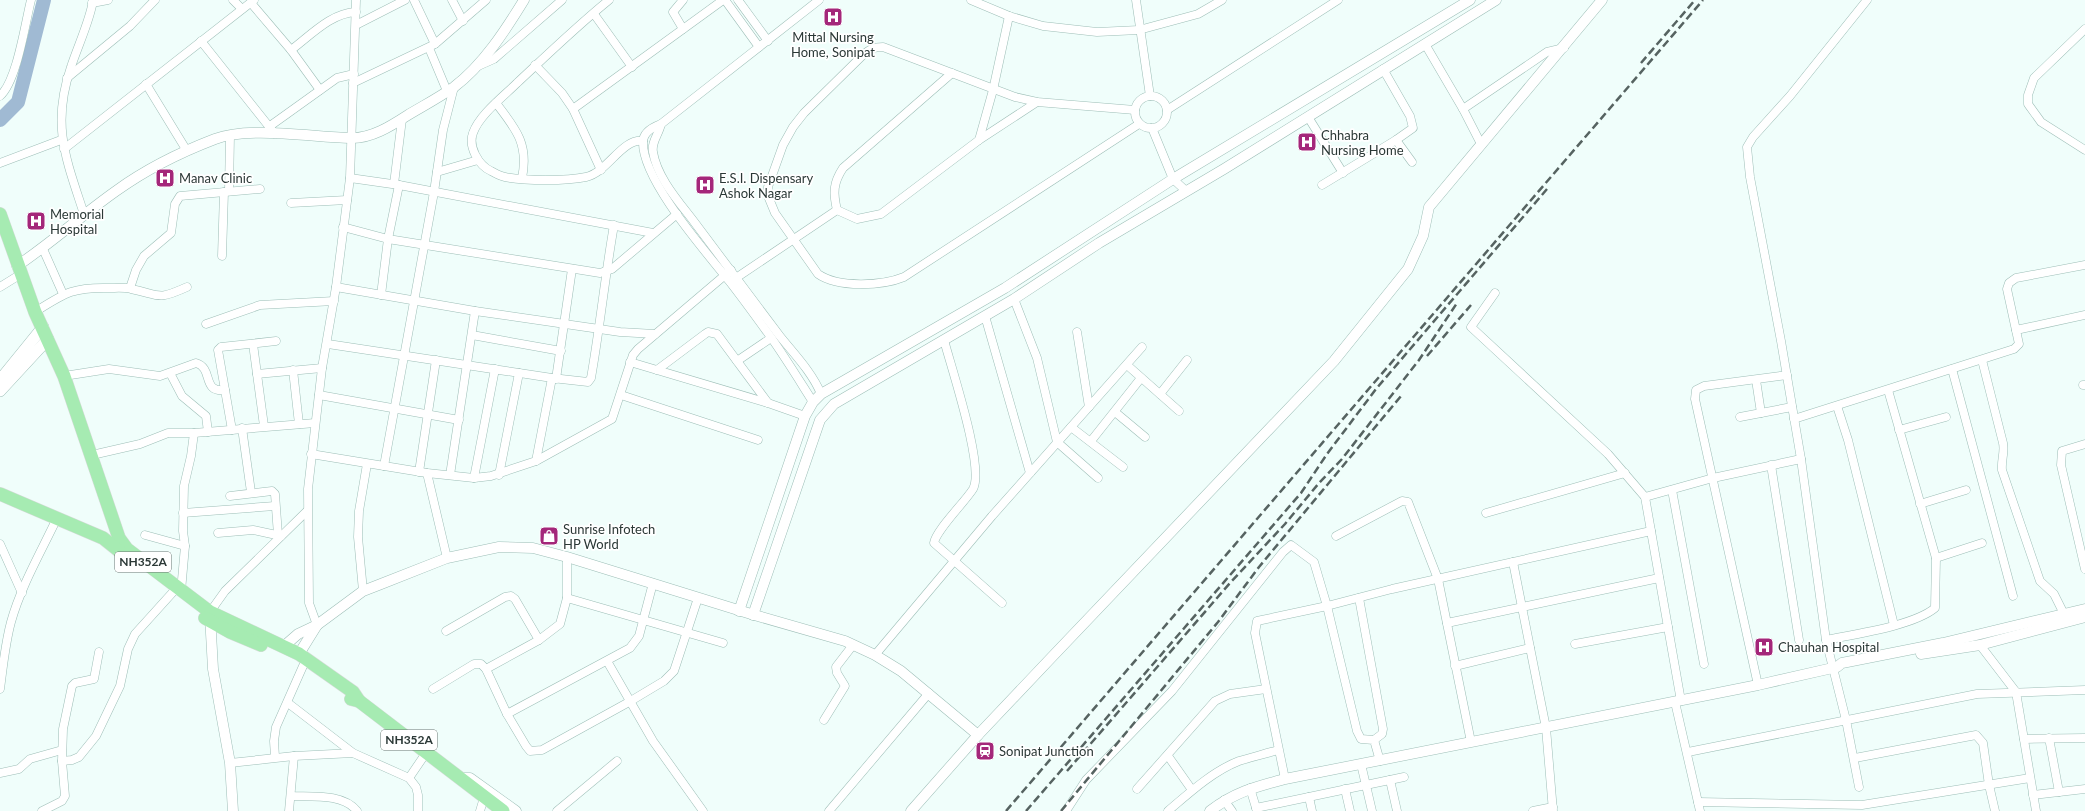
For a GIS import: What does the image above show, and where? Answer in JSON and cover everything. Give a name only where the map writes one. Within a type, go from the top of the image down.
[{"type":"highway","name":"NH352A","points":[[0,216],[35,312],[64,376],[92,454],[119,538],[127,549],[210,617],[292,654],[352,692],[359,702],[503,811]]},
{"type":"highway","points":[[0,494],[102,538],[177,591]]},
{"type":"main road","points":[[0,391],[2,379],[45,333]]},
{"type":"street","points":[[0,96],[7,88],[19,52],[31,0]]},
{"type":"street","points":[[84,214],[61,140],[61,104],[67,78],[93,2],[108,0]]},
{"type":"street","points":[[67,78],[130,26],[155,0]]},
{"type":"street","points":[[233,0],[242,9]]},
{"type":"street","points":[[317,625],[309,603],[307,511],[311,454],[322,368],[328,344],[350,178],[356,0]]},
{"type":"street","points":[[356,25],[405,0]]},
{"type":"street","points":[[384,466],[434,192],[443,130],[451,89],[414,0]]},
{"type":"street","points":[[452,0],[463,21]]},
{"type":"street","points":[[353,83],[432,46],[486,0]]},
{"type":"street","points":[[0,287],[84,214],[117,190],[187,151],[214,139],[230,135],[273,130],[352,138],[380,131],[402,119],[451,89],[475,68],[510,23],[524,0]]},
{"type":"street","points":[[475,68],[494,59],[562,0]]},
{"type":"street","points":[[609,0],[496,103],[473,133],[472,143],[478,160],[487,170],[503,177],[522,178],[585,177],[601,170],[628,145],[637,140],[643,141]]},
{"type":"street","points":[[683,0],[673,12],[683,29]]},
{"type":"street","points":[[573,109],[724,0],[759,47]]},
{"type":"street","points":[[738,0],[768,40]]},
{"type":"street","points":[[972,0],[1009,16],[1043,26],[1096,32],[1139,30],[1198,14],[1222,0]]},
{"type":"street","points":[[1136,0],[1139,30],[1150,96]]},
{"type":"street","points":[[1321,10],[1328,0]]},
{"type":"street","points":[[1150,96],[1141,101],[1135,110],[1139,124],[1146,128],[1152,128],[1163,121],[1167,110],[1338,0]]},
{"type":"street","points":[[739,611],[805,416],[813,402],[822,394],[1005,288],[1173,179],[1469,0],[1475,13]]},
{"type":"street","points":[[753,615],[820,420],[834,404],[1014,299],[1098,243],[1185,190],[1224,169],[1496,0]]},
{"type":"street","points":[[911,811],[978,735],[1334,361],[1408,269],[1423,236],[1429,207],[1564,48],[1602,0]]},
{"type":"street","points":[[1860,787],[1835,667],[1826,640],[1801,459],[1750,177],[1747,147],[1753,137],[1790,96],[1867,0]]},
{"type":"street","points":[[64,149],[253,1],[320,90]]},
{"type":"street","points":[[813,2],[768,40],[661,124],[647,132],[643,141],[647,162],[652,173],[677,214],[771,338],[813,402]]},
{"type":"street","points":[[291,50],[336,16],[346,12],[356,12]]},
{"type":"street","points":[[594,14],[632,67]]},
{"type":"street","points":[[979,140],[1009,16]]},
{"type":"street","points":[[2085,29],[2034,78],[2028,95],[2028,104],[2041,122],[2085,150]]},
{"type":"street","points":[[201,41],[273,130]]},
{"type":"street","points":[[1425,44],[1463,109],[1481,144]]},
{"type":"street","points":[[1135,110],[1037,102],[1014,98],[952,73],[882,47],[877,47],[864,54],[804,113],[783,145],[768,187],[771,205],[793,240],[818,274],[824,279],[833,282],[872,284],[893,282],[904,277],[1139,124]]},
{"type":"street","points":[[1463,109],[1547,52],[1564,48]]},
{"type":"street","points":[[535,66],[562,93],[573,109],[601,170]]},
{"type":"street","points":[[1322,185],[1413,128],[1412,122],[1383,69]]},
{"type":"street","points":[[837,210],[833,194],[835,183],[843,168],[952,73]]},
{"type":"street","points":[[273,130],[320,90],[340,76],[354,74]]},
{"type":"street","points":[[146,84],[187,151]]},
{"type":"street","points":[[1150,96],[1164,102],[1167,110]]},
{"type":"street","points":[[837,210],[857,219],[881,214],[979,140],[1037,102]]},
{"type":"street","points":[[496,103],[514,127],[521,140],[525,166],[522,178]]},
{"type":"street","points":[[1308,117],[1343,173]]},
{"type":"street","points":[[381,295],[397,185],[402,119]]},
{"type":"street","points":[[661,124],[660,132],[653,142],[652,151],[663,177],[685,210],[737,277],[778,334],[815,379],[822,394]]},
{"type":"street","points":[[1152,128],[1173,179],[1185,190]]},
{"type":"street","points":[[222,256],[230,135]]},
{"type":"street","points":[[0,163],[61,140]]},
{"type":"street","points":[[1396,140],[1412,162]]},
{"type":"street","points":[[437,172],[478,160]]},
{"type":"street","points":[[350,178],[397,185],[653,233]]},
{"type":"street","points":[[130,288],[141,260],[171,233],[178,198],[184,194],[260,190]]},
{"type":"street","points":[[291,203],[347,200]]},
{"type":"street","points":[[730,282],[837,210]]},
{"type":"street","points":[[343,227],[388,239],[600,273],[612,269],[677,214]]},
{"type":"street","points":[[328,344],[554,378],[584,382],[589,380],[600,328],[606,272],[614,225]]},
{"type":"street","points":[[43,249],[63,294]]},
{"type":"street","points":[[1794,419],[2014,349],[2019,344],[2007,289],[2008,283],[2016,278],[2085,265]]},
{"type":"street","points":[[536,461],[561,351],[572,268]]},
{"type":"street","points":[[311,454],[367,464],[474,478],[499,475],[536,461],[612,419],[621,395],[630,362],[638,349],[731,270]]},
{"type":"street","points":[[35,312],[63,294],[88,288],[130,288],[156,296],[164,296],[187,287]]},
{"type":"street","points":[[336,288],[475,311],[655,334]]},
{"type":"street","points":[[1495,293],[1471,327],[1608,454],[1645,497],[1668,627],[1678,701],[1700,811]]},
{"type":"street","points":[[1014,299],[1036,358],[1057,442],[1098,478]]},
{"type":"street","points":[[206,324],[260,305],[334,301]]},
{"type":"street","points":[[450,475],[475,311]]},
{"type":"street","points":[[2016,330],[2085,314]]},
{"type":"street","points":[[985,316],[1030,473]]},
{"type":"street","points":[[657,370],[708,332],[717,334],[768,403]]},
{"type":"street","points":[[1076,332],[1089,407]]},
{"type":"street","points":[[472,335],[561,351]]},
{"type":"street","points":[[738,361],[771,338]]},
{"type":"street","points":[[944,340],[971,443],[975,464],[975,484],[973,489],[934,540],[935,546],[1002,603]]},
{"type":"street","points":[[232,430],[218,350],[221,347],[276,341]]},
{"type":"street","points":[[253,344],[264,426]]},
{"type":"street","points":[[875,655],[1030,473],[1142,347]]},
{"type":"street","points":[[436,360],[428,415],[423,472],[447,558]]},
{"type":"street","points":[[1160,394],[1187,360]]},
{"type":"street","points":[[1982,360],[2004,443],[2005,450],[2002,470],[2040,581],[2054,594],[2065,618]]},
{"type":"street","points":[[630,362],[768,403],[805,416]]},
{"type":"street","points":[[64,376],[109,369],[156,376],[170,373],[192,364],[200,364],[206,372],[212,388],[218,391],[225,390]]},
{"type":"street","points":[[1127,365],[1180,411]]},
{"type":"street","points":[[257,374],[322,368]]},
{"type":"street","points":[[474,478],[495,369]]},
{"type":"street","points":[[1952,369],[2013,596]]},
{"type":"street","points":[[293,370],[299,424]]},
{"type":"street","points":[[170,373],[182,396],[206,416],[208,432]]},
{"type":"street","points":[[499,475],[519,373]]},
{"type":"street","points":[[1758,685],[1695,399],[1696,390],[1704,386],[1787,375]]},
{"type":"street","points":[[1091,441],[1142,378]]},
{"type":"street","points":[[1756,380],[1761,413]]},
{"type":"street","points":[[1826,640],[1894,625],[1928,613],[1935,608],[1936,558],[1888,390]]},
{"type":"street","points":[[319,395],[395,410],[459,420]]},
{"type":"street","points":[[621,395],[758,440]]},
{"type":"street","points":[[1837,406],[1848,440],[1894,625]]},
{"type":"street","points":[[1740,417],[1792,407]]},
{"type":"street","points":[[1115,412],[1145,437]]},
{"type":"street","points":[[1899,430],[1946,417]]},
{"type":"street","points":[[92,454],[140,444],[168,433],[194,433],[264,426],[315,423]]},
{"type":"street","points":[[1072,427],[1123,467]]},
{"type":"street","points":[[242,428],[251,492]]},
{"type":"street","points":[[62,761],[72,760],[79,757],[96,736],[120,686],[128,649],[135,634],[177,591],[185,546],[183,513],[184,486],[191,456],[194,433]]},
{"type":"street","points":[[2085,444],[2062,451],[2061,465],[2085,569]]},
{"type":"street","points":[[1645,497],[1713,478],[1801,459]]},
{"type":"street","points":[[363,591],[358,537],[359,511],[367,464]]},
{"type":"street","points":[[1771,465],[1799,640]]},
{"type":"street","points":[[1486,513],[1625,473]]},
{"type":"street","points":[[1672,490],[1704,664]]},
{"type":"street","points":[[1920,504],[1966,490]]},
{"type":"street","points":[[230,496],[251,492],[272,491],[274,494],[280,535]]},
{"type":"street","points":[[1336,536],[1402,501],[1406,501],[1410,504],[1438,579],[1471,742]]},
{"type":"street","points":[[183,513],[275,506]]},
{"type":"street","points":[[233,811],[230,763],[213,668],[210,617],[225,591],[280,535],[307,511]]},
{"type":"street","points":[[0,689],[6,644],[22,593],[57,518]]},
{"type":"street","points":[[218,533],[246,530],[280,535]]},
{"type":"street","points":[[1285,779],[1255,633],[1257,621],[1651,531]]},
{"type":"street","points":[[145,535],[185,546]]},
{"type":"street","points":[[1936,558],[1982,543]]},
{"type":"street","points":[[0,544],[22,593]]},
{"type":"street","points":[[1066,811],[1086,780],[1172,691],[1282,552],[1291,544],[1314,562],[1327,606],[1357,731],[1361,739],[1374,740],[1382,734],[1383,729],[1358,598]]},
{"type":"street","points":[[275,757],[274,734],[288,703],[292,654],[298,634],[317,625],[363,591],[447,558],[499,547],[533,548],[567,557],[739,611],[845,641],[875,655],[901,671],[978,735]]},
{"type":"street","points":[[486,669],[538,640],[560,624],[567,598],[567,557]]},
{"type":"street","points":[[1513,562],[1546,728],[1553,809],[1533,811]]},
{"type":"street","points":[[1447,623],[1659,578]]},
{"type":"street","points":[[508,714],[607,661],[634,644],[644,621],[653,583]]},
{"type":"street","points":[[446,631],[505,597],[511,596],[515,599],[538,640]]},
{"type":"street","points":[[567,598],[723,643]]},
{"type":"street","points":[[433,689],[474,664],[481,664],[486,669],[508,714],[526,746],[530,751],[535,752],[542,750],[664,681],[674,671],[688,633],[698,598]]},
{"type":"street","points":[[1835,667],[1842,669],[1980,645],[2065,618],[2085,609]]},
{"type":"street","points":[[1210,811],[1224,800],[1250,788],[1285,779],[1758,685],[1835,667],[1842,663],[2065,618],[2085,617]]},
{"type":"street","points":[[292,654],[317,625]]},
{"type":"street","points":[[1575,644],[1668,627]]},
{"type":"street","points":[[824,720],[845,686],[837,673],[836,667],[854,645]]},
{"type":"street","points":[[1980,645],[2016,692],[2036,811]]},
{"type":"street","points":[[1455,666],[1530,648]]},
{"type":"street","points":[[42,811],[62,801],[65,796],[62,761],[62,729],[72,686],[75,683],[94,679],[99,652]]},
{"type":"street","points":[[607,661],[629,702],[703,811]]},
{"type":"street","points":[[1138,789],[1216,701],[1230,694],[1266,689]]},
{"type":"street","points":[[1688,752],[1977,694],[2016,692],[2084,692]]},
{"type":"street","points":[[829,811],[929,693]]},
{"type":"street","points":[[288,703],[353,753],[409,778],[416,787],[418,795],[418,811]]},
{"type":"street","points":[[1855,758],[1976,735],[1983,743],[1989,785],[1995,811]]},
{"type":"street","points":[[2049,738],[2059,792]]},
{"type":"street","points":[[2024,739],[2085,738]]},
{"type":"street","points":[[1374,740],[1380,761]]},
{"type":"street","points":[[0,773],[19,769],[30,759],[62,750]]},
{"type":"street","points":[[1168,811],[1192,790],[1224,769],[1239,761],[1278,750]]},
{"type":"street","points":[[230,763],[275,757],[353,753]]},
{"type":"street","points":[[409,778],[426,753]]},
{"type":"street","points":[[289,811],[294,756]]},
{"type":"street","points":[[1168,756],[1192,790]]},
{"type":"street","points":[[557,811],[617,761]]},
{"type":"street","points":[[1361,764],[1372,811]]},
{"type":"street","points":[[1250,788],[1257,809],[1276,808],[1309,797],[1404,777]]},
{"type":"street","points":[[495,811],[482,806],[464,786],[460,778],[470,778],[516,811]]},
{"type":"street","points":[[1698,802],[1862,805],[2030,778]]},
{"type":"street","points":[[1390,780],[1397,811]]},
{"type":"street","points":[[1345,789],[1350,811]]},
{"type":"street","points":[[2033,795],[2085,789]]},
{"type":"street","points":[[291,796],[336,798],[346,802],[357,811]]},
{"type":"street","points":[[1309,797],[1312,811]]},
{"type":"street","points":[[1224,800],[1232,811]]},
{"type":"waterway","points":[[0,120],[18,102],[44,0]]},
{"type":"railway","points":[[1641,63],[1695,0]]},
{"type":"railway","points":[[1006,811],[1703,0]]},
{"type":"railway","points":[[1026,811],[1301,493],[1327,454],[1376,389],[1547,189]]},
{"type":"railway","points":[[1067,771],[1230,583],[1285,524],[1319,483],[1342,459],[1419,360],[1457,303]]},
{"type":"railway","points":[[1427,356],[1471,305]]},
{"type":"railway","points":[[1061,811],[1218,622],[1259,567],[1401,396]]},
{"type":"place","name":"Mittal Nursing Home, Sonipat","points":[[833,17]]},
{"type":"place","name":"Chhabra Nursing Home","points":[[1307,142]]},
{"type":"place","name":"Manav Clinic","points":[[165,178]]},
{"type":"place","name":"E.S.I. Dispensary Ashok Nagar","points":[[705,185]]},
{"type":"place","name":"Memorial Hospital","points":[[36,221]]},
{"type":"place","name":"Sunrise Infotech HP World","points":[[549,536]]},
{"type":"place","name":"Chauhan Hospital","points":[[1764,647]]},
{"type":"place","name":"Sonipat Junction","points":[[985,751]]}]
